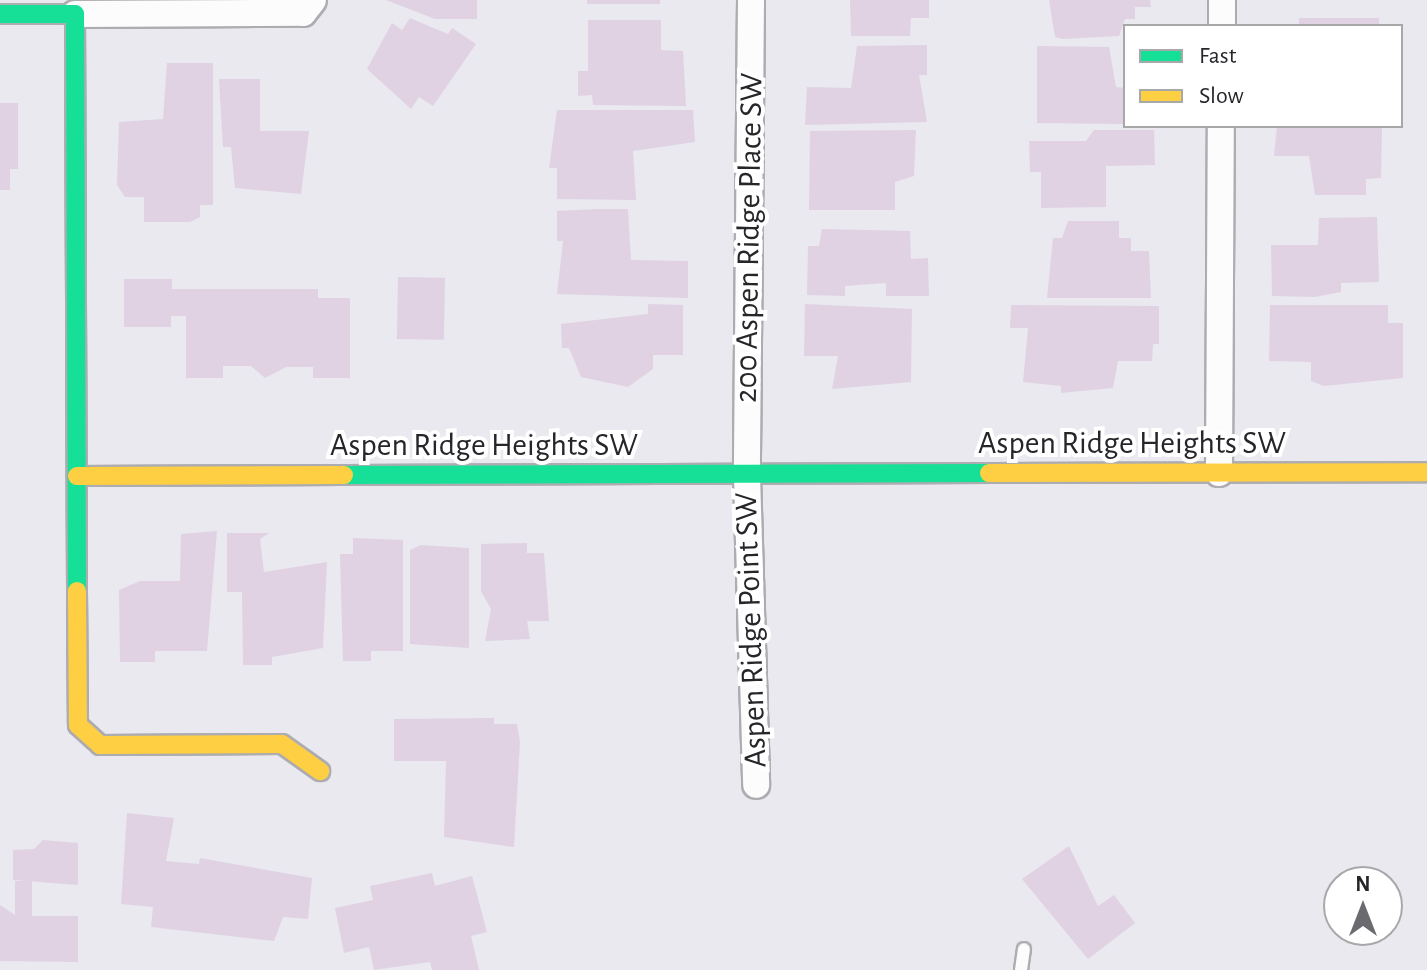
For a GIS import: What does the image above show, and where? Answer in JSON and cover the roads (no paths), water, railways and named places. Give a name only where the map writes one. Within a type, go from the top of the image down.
[{"type":"street","points":[[0,14],[303,13],[313,0]]},
{"type":"street","name":"200 Aspen Ridge Place SW","points":[[747,475],[751,0]]},
{"type":"street","points":[[1222,0],[1222,24]]},
{"type":"street","points":[[75,14],[78,725],[100,745],[282,744],[320,771]]},
{"type":"street","points":[[1219,473],[1221,128]]},
{"type":"street","name":"Aspen Ridge Heights SW","points":[[77,476],[1427,472]]},
{"type":"street","name":"Aspen Ridge Point SW","points":[[747,475],[756,785]]},
{"type":"lane","points":[[1021,970],[1024,949]]}]
